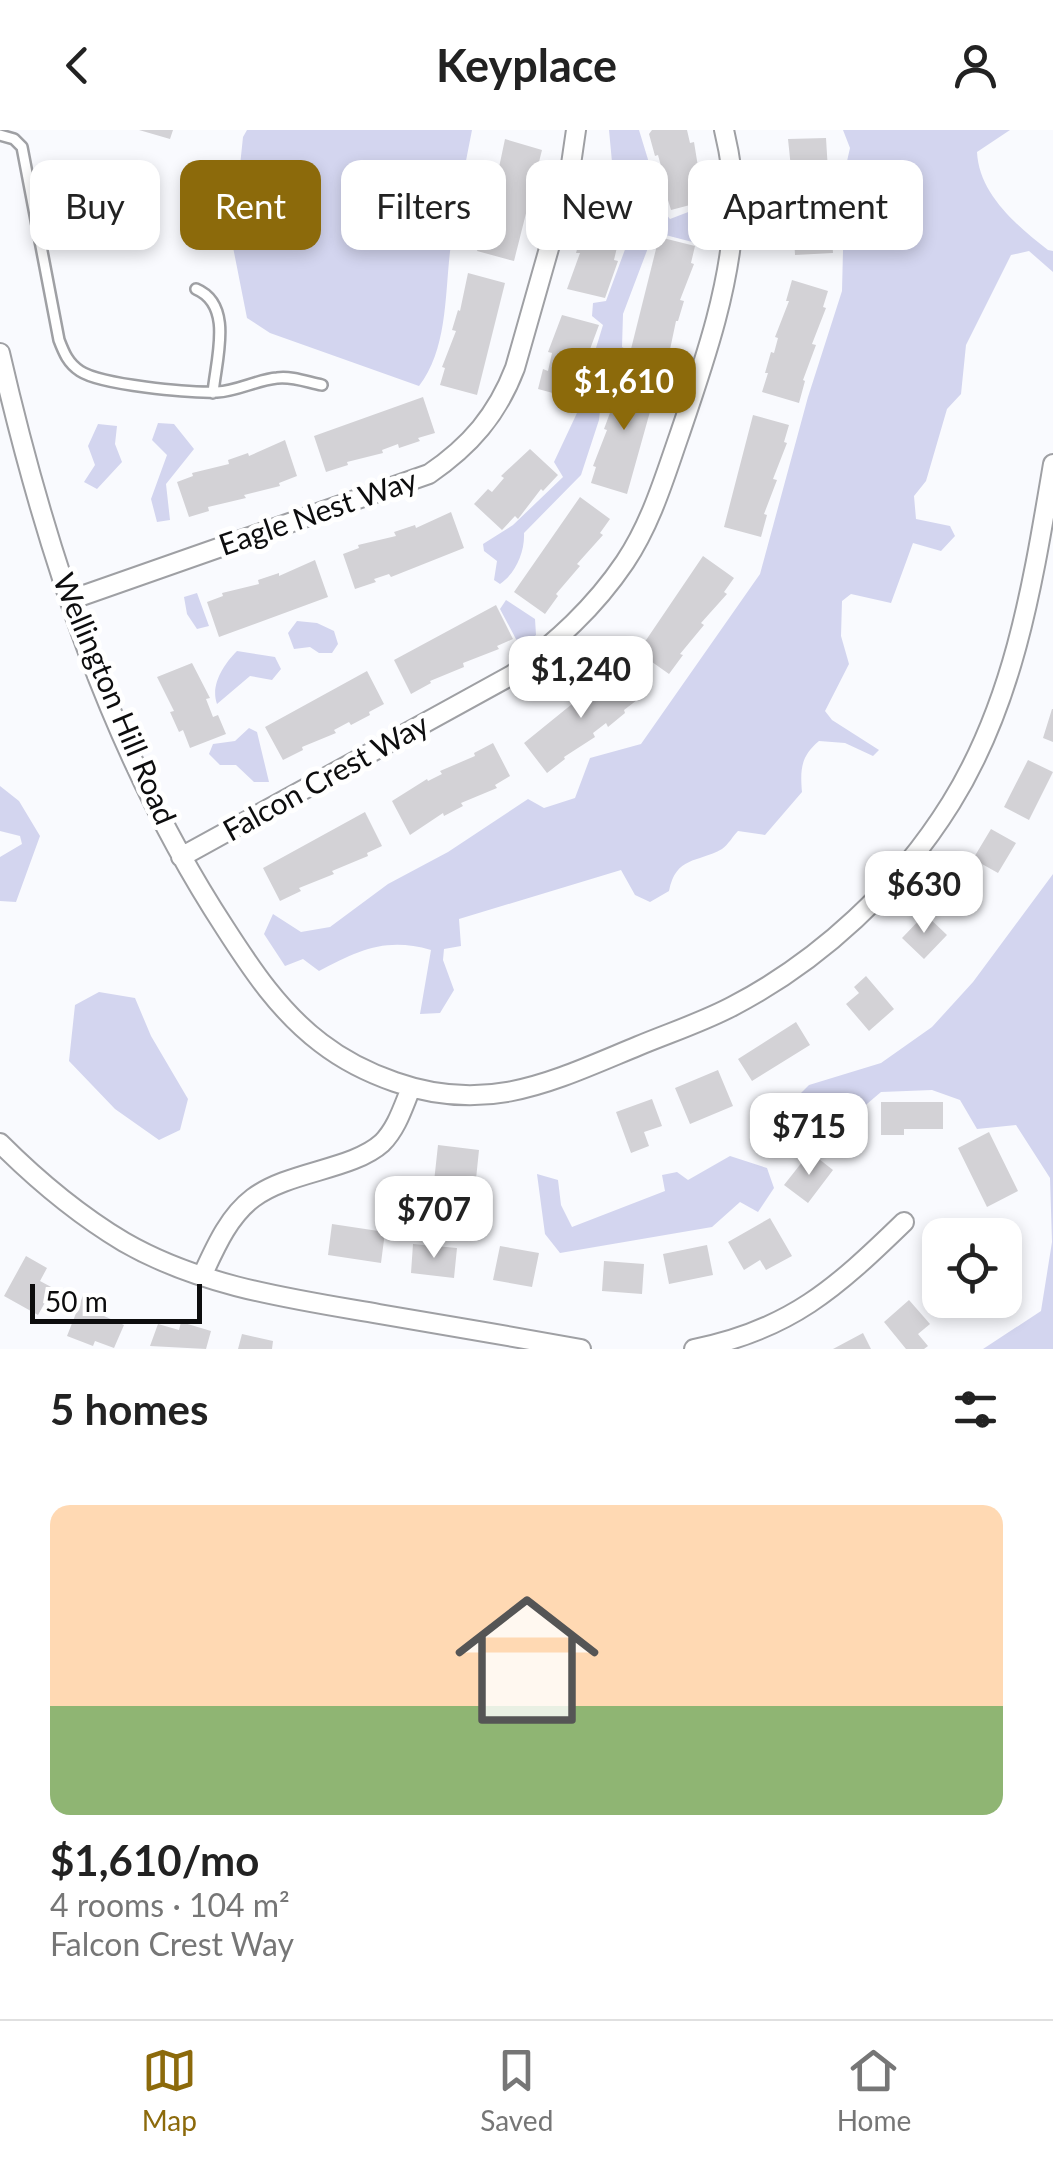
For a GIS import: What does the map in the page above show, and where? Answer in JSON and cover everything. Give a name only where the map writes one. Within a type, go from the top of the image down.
[{"type":"street","name":"Eagle Nest Way","points":[[70,600],[428,474],[460,452],[504,397],[515,368],[569,178],[576,130]]},
{"type":"street","name":"Falcon Crest Way","points":[[181,857],[512,675],[557,642],[594,603],[626,560],[652,512],[710,335],[732,230],[732,175],[724,130]]},
{"type":"street","name":"Wellington Hill Road","points":[[0,353],[45,528],[70,600],[116,722],[181,857],[245,959],[292,1017],[320,1043],[355,1066],[440,1096],[474,1098],[540,1086],[728,1009],[788,973],[845,930],[926,840],[991,727],[1012,670],[1053,464]]},
{"type":"street","points":[[202,1276],[220,1237],[250,1200],[273,1186],[366,1153],[382,1142],[396,1125],[412,1088]]},
{"type":"street","points":[[0,1143],[50,1190],[127,1244],[202,1276],[273,1296],[581,1349]]},
{"type":"street","points":[[694,1349],[732,1342],[793,1315],[852,1272],[904,1222]]},
{"type":"lane","points":[[0,135],[14,139],[22,147],[59,340],[68,361],[82,373],[103,381],[213,392],[232,391],[274,378],[322,385]]},
{"type":"lane","points":[[196,289],[210,294],[218,308],[213,392]]},
{"type":"shaded area","points":[[247,130],[472,130],[466,160],[341,160],[341,250],[451,250],[441,334],[419,386],[270,333],[247,318],[234,250],[321,250],[321,160],[241,160]]},
{"type":"shaded area","points":[[609,130],[639,130],[648,160],[612,160]]},
{"type":"shaded area","points":[[843,130],[1010,130],[977,152],[979,167],[992,195],[1012,220],[1053,251],[1053,272],[1029,251],[1011,255],[966,345],[961,394],[947,409],[926,481],[914,496],[916,519],[950,526],[955,536],[941,551],[913,543],[891,603],[851,594],[842,601],[841,636],[849,664],[825,711],[832,720],[879,750],[873,756],[845,743],[819,741],[803,764],[802,792],[765,835],[738,831],[722,849],[682,866],[669,891],[650,902],[635,895],[621,870],[459,919],[461,946],[444,949],[443,960],[454,990],[440,1013],[420,1014],[431,950],[386,945],[319,971],[303,959],[285,966],[264,934],[273,914],[301,932],[330,927],[388,884],[448,852],[528,799],[544,808],[575,798],[590,758],[641,744],[760,574],[808,397],[842,291],[843,250],[923,250],[923,160],[847,160],[850,148]]},
{"type":"shaded area","points":[[688,212],[688,241],[668,236],[668,217]]},
{"type":"shaded area","points":[[625,250],[647,250],[623,314],[622,347],[640,358],[655,360],[651,377],[592,361],[603,325],[592,316],[593,303],[606,301]]},
{"type":"shaded area","points":[[584,398],[601,400],[599,420],[581,475],[524,533],[518,562],[500,584],[494,580],[497,561],[484,551],[483,544],[513,525],[563,477],[554,462]]},
{"type":"shaded area","points":[[158,423],[174,424],[194,449],[166,484],[170,520],[157,522],[151,499],[167,455],[152,440]]},
{"type":"shaded area","points":[[98,424],[117,426],[115,444],[122,462],[97,489],[84,482],[95,465],[88,446]]},
{"type":"shaded area","points":[[197,593],[209,626],[197,629],[187,614],[184,597]]},
{"type":"shaded area","points":[[506,600],[535,619],[536,635],[523,645],[500,609]]},
{"type":"shaded area","points":[[297,621],[317,623],[334,631],[338,644],[332,653],[319,653],[310,647],[294,649],[288,633]]},
{"type":"shaded area","points":[[237,651],[275,657],[281,669],[272,680],[250,676],[217,704],[217,682]]},
{"type":"shaded area","points":[[249,728],[257,732],[269,782],[254,782],[236,765],[220,765],[209,754],[213,744],[235,741]]},
{"type":"shaded area","points":[[0,786],[19,801],[40,836],[16,902],[0,901],[0,857],[22,844],[20,836],[0,831]]},
{"type":"shaded area","points":[[1053,874],[1053,1349],[983,1349],[1041,1311],[1052,1242],[1050,1178],[1016,1125],[977,1129],[960,1100],[932,1090],[881,1092],[828,1137],[769,1145],[781,1113],[809,1085],[881,1063],[932,1027],[973,982]]},
{"type":"shaded area","points":[[99,992],[135,998],[151,1036],[188,1099],[180,1130],[159,1140],[115,1109],[69,1061],[75,1005]]},
{"type":"shaded area","points":[[730,1156],[767,1168],[774,1188],[758,1212],[740,1202],[712,1227],[560,1253],[545,1234],[537,1174],[558,1180],[561,1205],[572,1227],[665,1191],[662,1175],[677,1172],[688,1180]]},
{"type":"building","points":[[139,130],[173,130],[170,139]]},
{"type":"building","points":[[652,130],[687,130],[690,143],[694,142],[697,160],[688,160],[688,206],[671,210],[668,160],[655,156],[649,134]]},
{"type":"building","points":[[826,138],[827,160],[790,160],[788,139]]},
{"type":"building","points":[[505,139],[542,150],[539,160],[526,160],[526,213],[514,261],[477,251],[506,250],[506,160],[501,160]]},
{"type":"building","points":[[668,239],[688,244],[688,250],[694,250],[691,263],[694,264],[680,300],[684,301],[668,359],[631,349],[656,250],[668,250]]},
{"type":"building","points":[[616,250],[614,260],[618,261],[605,298],[567,289],[580,253],[576,253]]},
{"type":"building","points":[[795,250],[833,250],[833,253],[795,255]]},
{"type":"building","points":[[468,273],[505,283],[477,395],[440,385]]},
{"type":"building","points":[[792,280],[828,291],[799,403],[762,392]]},
{"type":"building","points":[[562,315],[599,325],[586,360],[589,361],[584,382],[580,381],[575,399],[538,389],[543,369],[548,371],[552,353],[548,352]]},
{"type":"building","points":[[621,372],[658,383],[627,494],[591,483]]},
{"type":"building","points":[[423,397],[435,433],[326,472],[314,436]]},
{"type":"building","points":[[753,415],[789,425],[761,537],[724,527]]},
{"type":"building","points":[[285,440],[297,476],[279,483],[280,486],[208,507],[209,511],[189,517],[177,482]]},
{"type":"building","points":[[530,449],[558,475],[541,489],[518,519],[515,516],[502,530],[474,504],[488,489],[492,492],[504,478],[501,476]]},
{"type":"building","points":[[580,497],[610,519],[600,533],[603,535],[577,564],[580,566],[545,614],[514,592]]},
{"type":"building","points":[[451,512],[464,548],[355,589],[343,554]]},
{"type":"building","points":[[703,556],[734,578],[724,592],[727,594],[701,623],[704,625],[669,674],[638,652]]},
{"type":"building","points":[[315,560],[328,597],[219,637],[207,602]]},
{"type":"building","points":[[496,605],[513,639],[411,694],[394,660]]},
{"type":"building","points":[[192,663],[210,698],[206,699],[213,717],[218,715],[226,734],[190,748],[183,730],[179,732],[170,712],[174,711],[157,677]]},
{"type":"building","points":[[614,670],[637,700],[547,773],[524,743]]},
{"type":"building","points":[[367,671],[384,704],[283,760],[265,727]]},
{"type":"building","points":[[1053,709],[1053,742],[1043,738]]},
{"type":"building","points":[[493,743],[510,776],[495,785],[497,788],[461,803],[463,806],[444,816],[443,813],[410,835],[392,801]]},
{"type":"building","points":[[1028,760],[1053,772],[1029,820],[1004,807]]},
{"type":"building","points":[[365,812],[382,846],[280,901],[263,868]]},
{"type":"building","points":[[991,829],[1016,843],[998,873],[973,859]]},
{"type":"building","points":[[925,914],[947,935],[924,959],[902,938]]},
{"type":"building","points":[[866,976],[894,1009],[869,1031],[846,1004],[859,993],[854,987]]},
{"type":"building","points":[[796,1022],[810,1045],[752,1081],[738,1059]]},
{"type":"building","points":[[718,1070],[733,1106],[690,1124],[675,1088]]},
{"type":"building","points":[[652,1099],[662,1126],[644,1132],[649,1146],[631,1153],[616,1112]]},
{"type":"building","points":[[881,1102],[943,1102],[943,1129],[904,1129],[904,1135],[881,1135]]},
{"type":"building","points":[[989,1132],[1018,1191],[987,1207],[958,1148]]},
{"type":"building","points":[[438,1145],[479,1150],[476,1179],[484,1179],[482,1197],[433,1191]]},
{"type":"building","points":[[810,1152],[833,1170],[808,1203],[784,1185]]},
{"type":"building","points":[[770,1218],[792,1256],[766,1270],[760,1260],[744,1270],[728,1242]]},
{"type":"building","points":[[332,1224],[385,1232],[381,1263],[328,1255]]},
{"type":"building","points":[[413,1244],[457,1248],[454,1278],[411,1273]]},
{"type":"building","points":[[707,1245],[713,1275],[669,1284],[663,1254]]},
{"type":"building","points":[[500,1246],[539,1253],[532,1287],[493,1280]]},
{"type":"building","points":[[26,1256],[47,1268],[40,1281],[53,1288],[38,1315],[4,1296]]},
{"type":"building","points":[[604,1261],[644,1264],[642,1294],[602,1291]]},
{"type":"building","points":[[84,1293],[109,1303],[104,1316],[124,1325],[114,1348],[95,1341],[93,1346],[67,1336]]},
{"type":"building","points":[[909,1300],[930,1324],[918,1334],[928,1346],[906,1349],[884,1322]]},
{"type":"building","points":[[181,1322],[211,1331],[206,1349],[150,1346],[158,1324],[179,1330]]},
{"type":"building","points":[[863,1333],[871,1349],[833,1349]]},
{"type":"building","points":[[242,1334],[273,1341],[272,1349],[238,1349]]}]
